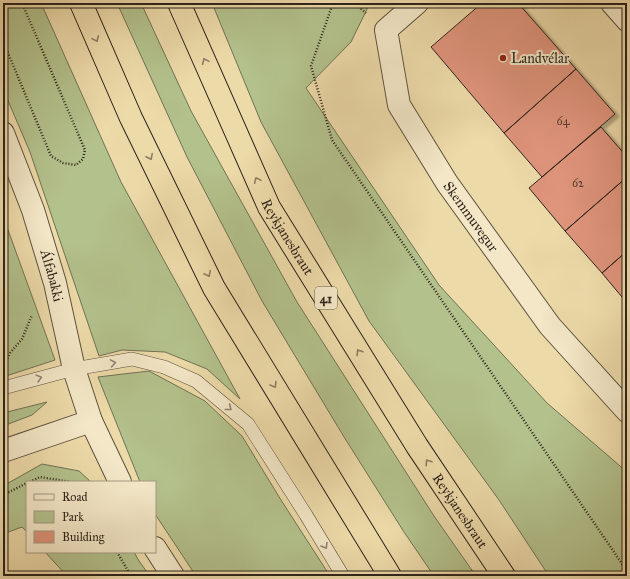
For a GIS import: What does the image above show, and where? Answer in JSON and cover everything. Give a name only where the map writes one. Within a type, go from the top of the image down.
[{"type":"highway","points":[[81,3],[131,118],[214,288],[390,576]]},
{"type":"highway","name":"Reykjanesbraut","points":[[179,3],[269,207],[417,446],[504,576]]},
{"type":"street","name":"Skemmuvegur","points":[[417,3],[386,30],[399,104],[447,183],[550,326],[627,411]]},
{"type":"street","points":[[612,3],[627,20]]},
{"type":"street","name":"Álfabakki","points":[[3,133],[34,210],[55,283],[74,369],[91,421],[120,481]]},
{"type":"street","points":[[3,451],[91,421]]},
{"type":"street","points":[[156,550],[173,576]]},
{"type":"lane","points":[[3,388],[74,369],[132,359],[164,367],[196,382],[248,424],[343,576]]},
{"type":"path","points":[[3,41],[51,156],[63,163],[76,165],[83,159],[85,150],[22,3]]},
{"type":"path","points":[[333,3],[311,66],[332,140],[627,571]]},
{"type":"path","points":[[4,368],[10,353],[22,339],[30,323],[33,312]]},
{"type":"path","points":[[32,481],[40,477],[64,481]]},
{"type":"path","points":[[3,495],[26,484]]},
{"type":"path","points":[[118,553],[131,576]]},
{"type":"green space","points":[[3,3],[41,3],[121,182],[240,399],[207,369],[165,352],[122,350],[99,356],[30,152],[3,89]]},
{"type":"green space","points":[[117,3],[141,3],[191,111],[297,302],[434,516],[476,576],[434,576],[404,532],[344,437],[262,301],[187,157]]},
{"type":"green space","points":[[212,3],[370,3],[351,42],[306,88],[439,285],[547,403],[627,472],[627,576],[549,576],[499,500],[369,321],[261,122]]},
{"type":"green space","points":[[3,216],[55,360],[3,377]]},
{"type":"green space","points":[[149,371],[205,401],[242,436],[330,576],[196,576],[156,516],[156,481],[140,481],[98,377]]},
{"type":"green space","points":[[47,402],[32,415],[3,426],[3,413]]},
{"type":"green space","points":[[42,464],[79,471],[90,481],[26,481],[26,531],[22,527],[3,534],[3,486]]},
{"type":"green space","points":[[46,553],[135,553],[150,576],[67,576]]},
{"type":"building","name":"Landvélar","points":[[482,3],[518,3],[576,69],[504,133],[431,47]]},
{"type":"building","points":[[576,69],[615,114],[542,177],[504,133]]},
{"type":"building","points":[[601,127],[627,157],[627,177],[565,231],[529,188]]},
{"type":"building","points":[[627,177],[627,251],[602,273],[565,231]]},
{"type":"building","points":[[627,251],[627,303],[602,273]]},
{"type":"place","name":"Landvélar","points":[[503,58]]}]
